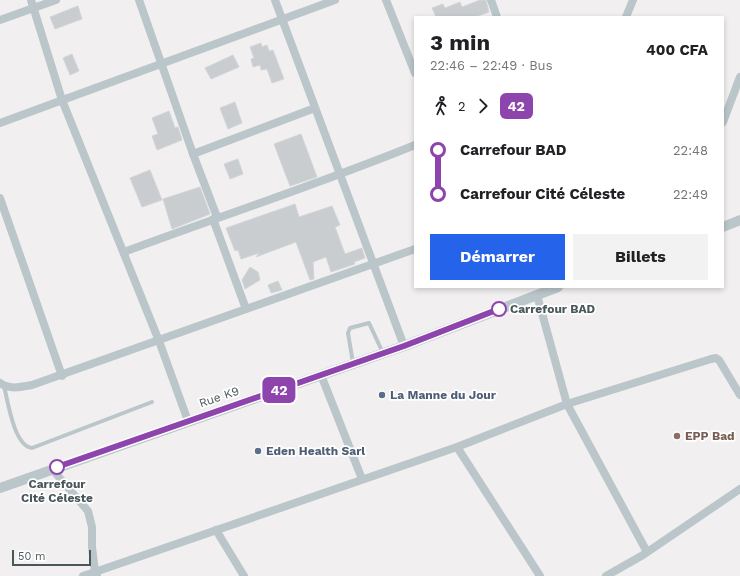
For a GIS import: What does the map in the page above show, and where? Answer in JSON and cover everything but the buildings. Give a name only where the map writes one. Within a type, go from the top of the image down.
[{"type":"street","points":[[31,0],[62,100],[159,341],[188,422]]},
{"type":"street","points":[[0,20],[56,0]]},
{"type":"street","points":[[139,0],[246,309]]},
{"type":"street","points":[[275,0],[404,346]]},
{"type":"street","points":[[0,123],[335,0]]},
{"type":"street","points":[[386,0],[414,70]]},
{"type":"street","points":[[491,0],[497,16]]},
{"type":"street","points":[[626,16],[633,0]]},
{"type":"street","points":[[724,119],[740,77]]},
{"type":"street","points":[[193,154],[315,108]]},
{"type":"street","points":[[124,252],[215,218],[341,175],[414,146]]},
{"type":"street","points":[[0,198],[62,376]]},
{"type":"street","points":[[724,226],[740,220]]},
{"type":"street","points":[[2,384],[14,387],[32,386],[414,249]]},
{"type":"street","name":"Rue K9","points":[[0,488],[404,346],[555,288]]},
{"type":"street","points":[[536,295],[567,404],[646,552]]},
{"type":"street","points":[[83,576],[96,574],[216,530],[457,447],[567,404],[716,358],[740,395]]},
{"type":"street","points":[[321,375],[362,479]]},
{"type":"street","points":[[457,447],[540,576]]},
{"type":"street","points":[[52,469],[88,511],[92,527],[92,547],[96,574]]},
{"type":"street","points":[[606,576],[716,507],[740,489]]},
{"type":"street","points":[[216,530],[244,576]]},
{"type":"lane","points":[[353,363],[348,333],[350,328],[366,322],[369,324],[383,353]]},
{"type":"lane","points":[[2,384],[18,437],[28,448],[32,448],[152,402]]},
{"type":"bus line","name":"42","points":[[57,467],[404,346],[499,309]]},
{"type":"place","name":"Carrefour BAD","points":[[499,309]]},
{"type":"place","name":"La Manne du Jour","points":[[382,395]]},
{"type":"place","name":"EPP Bad","points":[[677,436]]},
{"type":"place","name":"Eden Health Sarl","points":[[258,451]]},
{"type":"place","name":"Carrefour Cité Céleste","points":[[57,467]]}]
